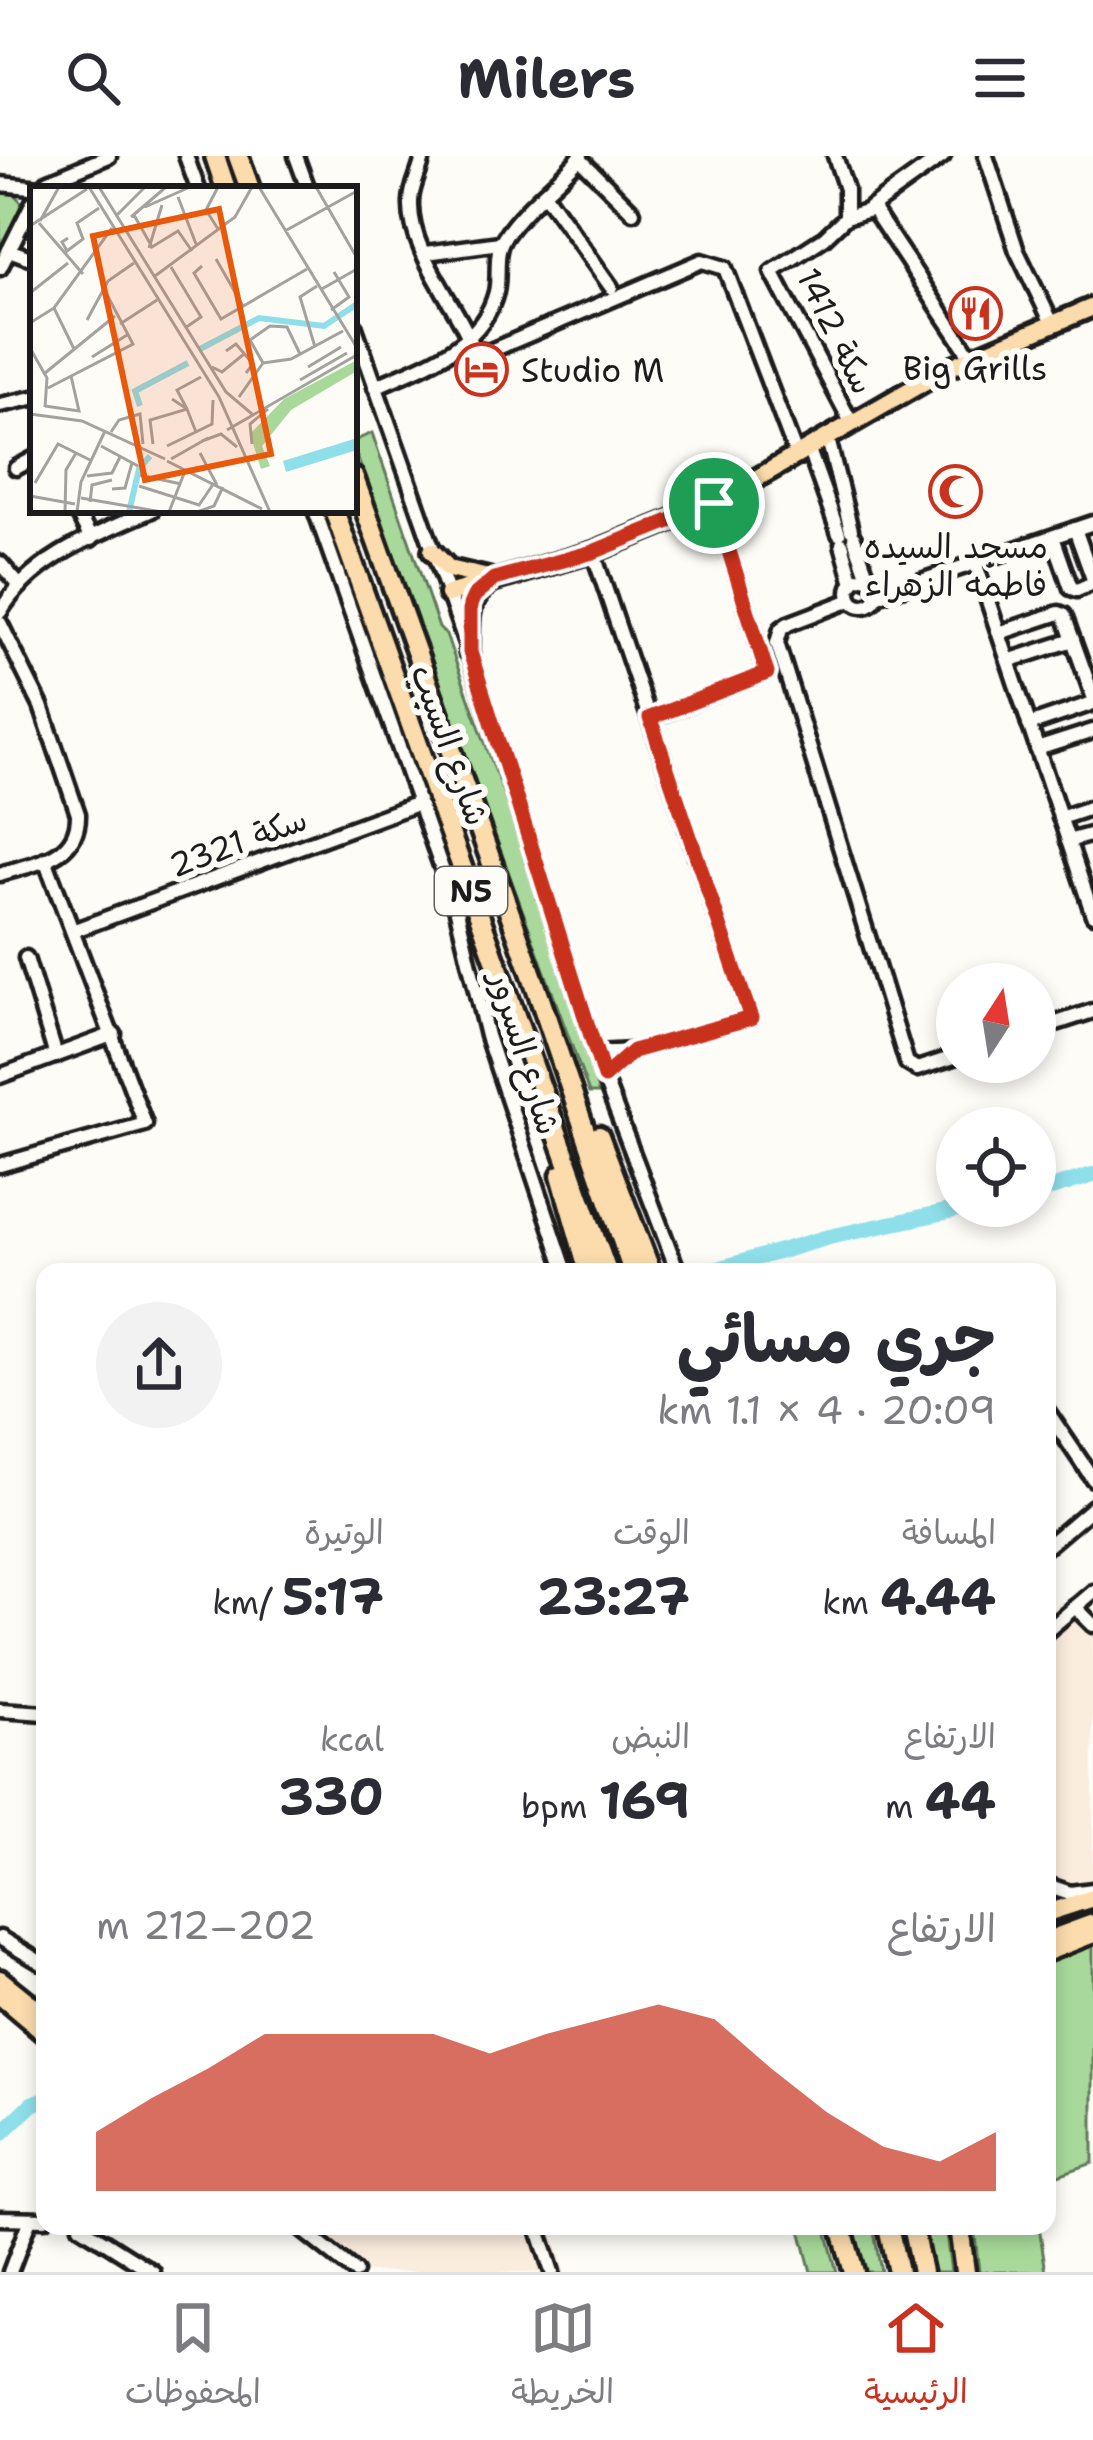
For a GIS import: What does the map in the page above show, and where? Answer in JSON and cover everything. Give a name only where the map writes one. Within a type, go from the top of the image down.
[{"type":"highway","points":[[214,156],[225,186]]},
{"type":"highway","points":[[238,156],[249,186]]},
{"type":"highway","name":"شارع السيب","points":[[357,486],[630,1263]]},
{"type":"highway","name":"شارع السيب","points":[[335,513],[604,1263]]},
{"type":"highway","points":[[532,975],[559,1028],[648,1263]]},
{"type":"highway","points":[[536,1072],[587,1263]]},
{"type":"highway","points":[[1056,1947],[1093,1933]]},
{"type":"highway","points":[[844,2235],[854,2272]]},
{"type":"highway","points":[[890,2235],[898,2272]]},
{"type":"highway","points":[[914,2235],[922,2272]]},
{"type":"highway","points":[[960,2235],[964,2272]]},
{"type":"main road","points":[[448,594],[593,552],[714,503],[971,357],[1093,307]]},
{"type":"main road","points":[[432,551],[448,569],[494,579]]},
{"type":"main road","points":[[470,652],[470,605],[494,579]]},
{"type":"main road","points":[[1056,1909],[1093,1894]]},
{"type":"main road","points":[[1056,1937],[1093,1923]]},
{"type":"main road","points":[[0,1978],[36,2008]]},
{"type":"main road","points":[[0,1996],[36,2026]]},
{"type":"street","points":[[45,186],[109,156]]},
{"type":"street","points":[[186,156],[197,186]]},
{"type":"street","points":[[296,156],[307,186]]},
{"type":"street","points":[[438,156],[423,160],[410,203],[426,254],[474,349],[488,352],[703,261],[725,268],[803,454],[876,586],[877,596]]},
{"type":"street","name":"سكة 1412","points":[[835,156],[846,189],[846,217],[824,238],[772,272],[851,424]]},
{"type":"street","points":[[846,217],[870,208],[943,156]]},
{"type":"street","points":[[986,156],[1017,250],[1052,323]]},
{"type":"street","points":[[375,387],[454,350],[469,337],[484,320],[496,293],[500,243],[580,157],[633,212]]},
{"type":"street","points":[[0,184],[30,187]]},
{"type":"street","points":[[544,193],[611,286]]},
{"type":"street","points":[[0,268],[30,208]]},
{"type":"street","points":[[870,208],[971,357]]},
{"type":"street","points":[[426,254],[500,243]]},
{"type":"street","points":[[9,250],[30,259]]},
{"type":"street","points":[[357,334],[470,652],[604,1077],[675,1263]]},
{"type":"street","points":[[0,405],[30,399]]},
{"type":"street","points":[[828,440],[847,536],[851,600]]},
{"type":"street","points":[[16,468],[30,461]]},
{"type":"street","points":[[650,718],[767,673],[714,503]]},
{"type":"street","points":[[78,513],[91,539]]},
{"type":"street","points":[[0,612],[50,559],[144,513]]},
{"type":"street","name":"شارع السرور","points":[[316,513],[457,910],[487,1036],[563,1263]]},
{"type":"street","points":[[936,1063],[917,1069],[906,1061],[777,636],[788,624],[851,600],[867,606],[877,596],[1093,523]]},
{"type":"street","points":[[1053,537],[1070,588],[1077,590],[1093,581],[1075,529]]},
{"type":"street","points":[[593,552],[751,1018],[633,1051],[596,1053]]},
{"type":"street","points":[[0,563],[20,586]]},
{"type":"street","points":[[976,565],[1092,910]]},
{"type":"street","points":[[853,583],[869,580]]},
{"type":"street","points":[[999,633],[1059,613],[1088,662],[1092,693],[1029,725]]},
{"type":"street","points":[[0,623],[41,706],[78,814],[78,832],[67,848],[0,874]]},
{"type":"street","points":[[1008,662],[1073,640]]},
{"type":"street","points":[[1037,749],[1093,731]]},
{"type":"street","name":"سكة 2321","points":[[75,930],[419,803]]},
{"type":"street","points":[[1060,818],[1093,807]]},
{"type":"street","points":[[1068,842],[1093,834]]},
{"type":"street","points":[[0,1165],[140,1129],[146,1118],[45,859]]},
{"type":"street","points":[[26,958],[56,1056]]},
{"type":"street","points":[[1056,1023],[1093,1011]]},
{"type":"street","points":[[0,1076],[114,1034]]},
{"type":"street","points":[[604,1077],[633,1051]]},
{"type":"street","points":[[1056,1424],[1093,1479]]},
{"type":"street","points":[[1056,1538],[1093,1507]]},
{"type":"street","points":[[1056,1623],[1093,1592]]},
{"type":"street","points":[[1075,1607],[1093,1625]]},
{"type":"street","points":[[0,1710],[36,1712]]},
{"type":"street","points":[[1056,1889],[1093,1894]]},
{"type":"street","points":[[0,1938],[36,1960]]},
{"type":"street","points":[[0,2218],[36,2219]]},
{"type":"street","points":[[10,2272],[36,2223]]},
{"type":"street","points":[[94,2235],[151,2271]]},
{"type":"street","points":[[308,2235],[350,2270]]},
{"type":"street","points":[[540,2235],[552,2272]]},
{"type":"shaded area","points":[[1062,1602],[1075,1607],[1093,1625],[1093,1882],[1062,1887],[1056,1883],[1056,1607]]},
{"type":"shaded area","points":[[308,2235],[553,2235],[565,2272],[345,2272],[348,2267]]},
{"type":"green space","points":[[7,187],[26,207],[0,260],[0,189]]},
{"type":"green space","points":[[372,433],[439,628],[446,635],[519,836],[599,1093],[589,1093],[357,456],[357,440]]},
{"type":"green space","points":[[1093,1937],[1093,2163],[1056,2177],[1056,1953]]},
{"type":"green space","points":[[801,2235],[827,2235],[837,2272],[811,2272]]},
{"type":"green space","points":[[853,2235],[875,2235],[881,2272],[863,2272]]},
{"type":"green space","points":[[920,2235],[946,2235],[951,2272],[927,2272]]},
{"type":"green space","points":[[975,2235],[1040,2235],[1046,2272],[979,2272]]},
{"type":"waterway","points":[[1056,1186],[1093,1175]]},
{"type":"waterway","points":[[739,1263],[936,1214]]},
{"type":"waterway","points":[[0,2135],[36,2102]]},
{"type":"place","name":"Big Grills","points":[[975,314]]},
{"type":"place","name":"Studio M","points":[[482,370]]},
{"type":"place","name":"مسجد السيده فاطمه الزهراء","points":[[956,492]]},
{"type":"route","points":[[714,503],[767,673],[650,718],[751,1018],[633,1051],[604,1077],[470,652],[470,605],[494,579],[593,552],[714,503]]}]
